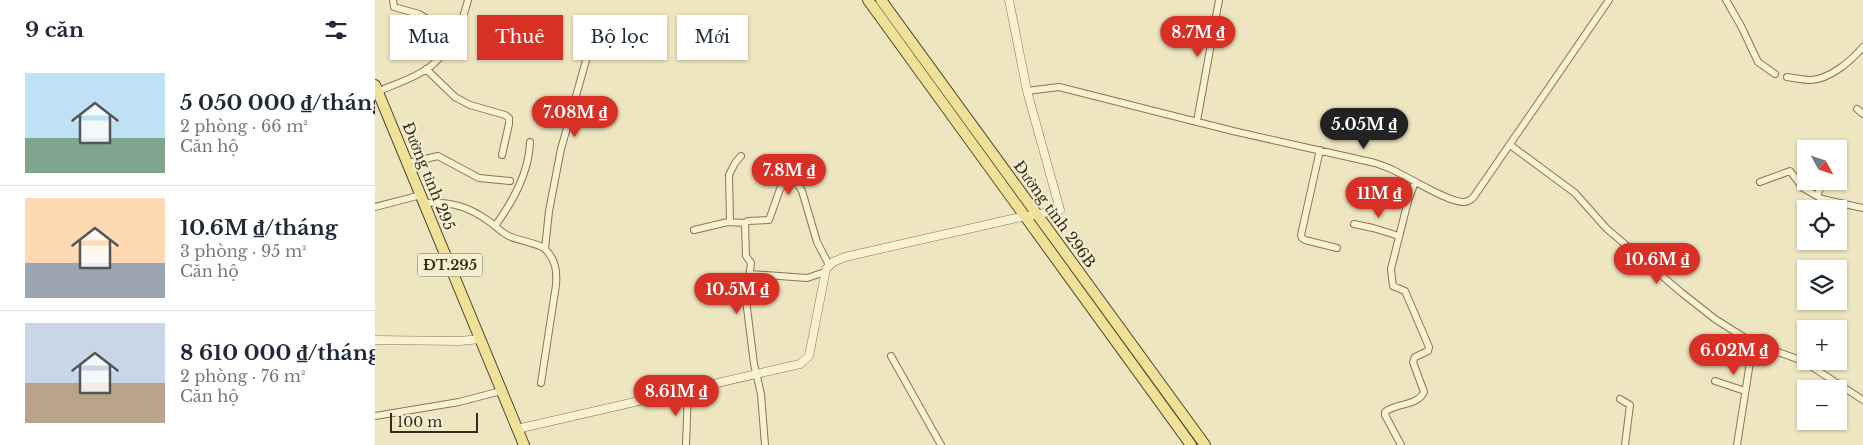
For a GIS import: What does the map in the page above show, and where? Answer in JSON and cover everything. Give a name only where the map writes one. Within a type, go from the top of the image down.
[{"type":"main road","name":"Đường tỉnh 296B","points":[[867,0],[1191,445]]},
{"type":"main road","name":"Đường tỉnh 296B","points":[[881,0],[1205,445]]},
{"type":"main road","name":"Đường tỉnh 295","points":[[377,88],[434,230],[481,339],[517,430],[525,445]]},
{"type":"street","points":[[393,0],[394,7],[421,15]]},
{"type":"street","points":[[463,15],[468,0]]},
{"type":"street","points":[[750,274],[807,278],[845,258],[1026,216],[1060,210],[1027,91],[1009,0]]},
{"type":"street","points":[[1197,121],[1219,0]]},
{"type":"street","points":[[1027,91],[1059,87],[1233,131],[1387,166],[1415,182],[1459,201],[1466,202],[1475,195],[1609,0]]},
{"type":"street","points":[[1726,0],[1758,62],[1775,74]]},
{"type":"street","points":[[1787,77],[1806,80],[1823,77],[1853,59],[1863,47]]},
{"type":"street","points":[[377,88],[426,70],[437,60]]},
{"type":"street","points":[[545,249],[549,211],[561,149],[586,60]]},
{"type":"street","points":[[426,70],[455,97],[470,105],[505,115],[509,118],[502,154]]},
{"type":"street","points":[[495,226],[516,194],[527,164],[531,142]]},
{"type":"street","points":[[1510,145],[1575,194],[1606,228],[1715,319],[1753,343],[1797,359]]},
{"type":"street","points":[[1320,150],[1301,235],[1305,240],[1337,248]]},
{"type":"street","points":[[408,162],[438,156],[479,178],[510,180]]},
{"type":"street","points":[[730,222],[729,175],[741,156]]},
{"type":"street","points":[[694,230],[730,222],[745,223],[748,221],[769,220],[781,189],[801,166]]},
{"type":"street","points":[[1760,182],[1790,171],[1803,188],[1817,196],[1863,208]]},
{"type":"street","points":[[517,430],[800,364],[809,356],[827,269],[802,191],[793,177]]},
{"type":"street","points":[[1401,445],[1385,412],[1422,397],[1423,392],[1413,362],[1415,356],[1428,351],[1429,347],[1405,291],[1393,286],[1391,269],[1408,201],[1415,182]]},
{"type":"street","points":[[1817,196],[1819,190]]},
{"type":"street","points":[[375,208],[423,199],[448,203],[477,213],[507,235],[545,249],[555,263],[557,270],[541,383]]},
{"type":"street","points":[[745,223],[746,256],[751,263],[746,300],[749,332],[761,394],[765,445]]},
{"type":"street","points":[[1354,224],[1399,236]]},
{"type":"street","points":[[375,340],[433,342],[481,339]]},
{"type":"street","points":[[1737,445],[1753,343]]},
{"type":"street","points":[[891,356],[941,445]]},
{"type":"street","points":[[1818,370],[1863,400]]},
{"type":"street","points":[[1715,381],[1745,391]]},
{"type":"street","points":[[686,445],[688,390]]},
{"type":"street","points":[[375,416],[459,402],[501,391]]},
{"type":"street","points":[[1620,399],[1630,405],[1625,445]]}]
